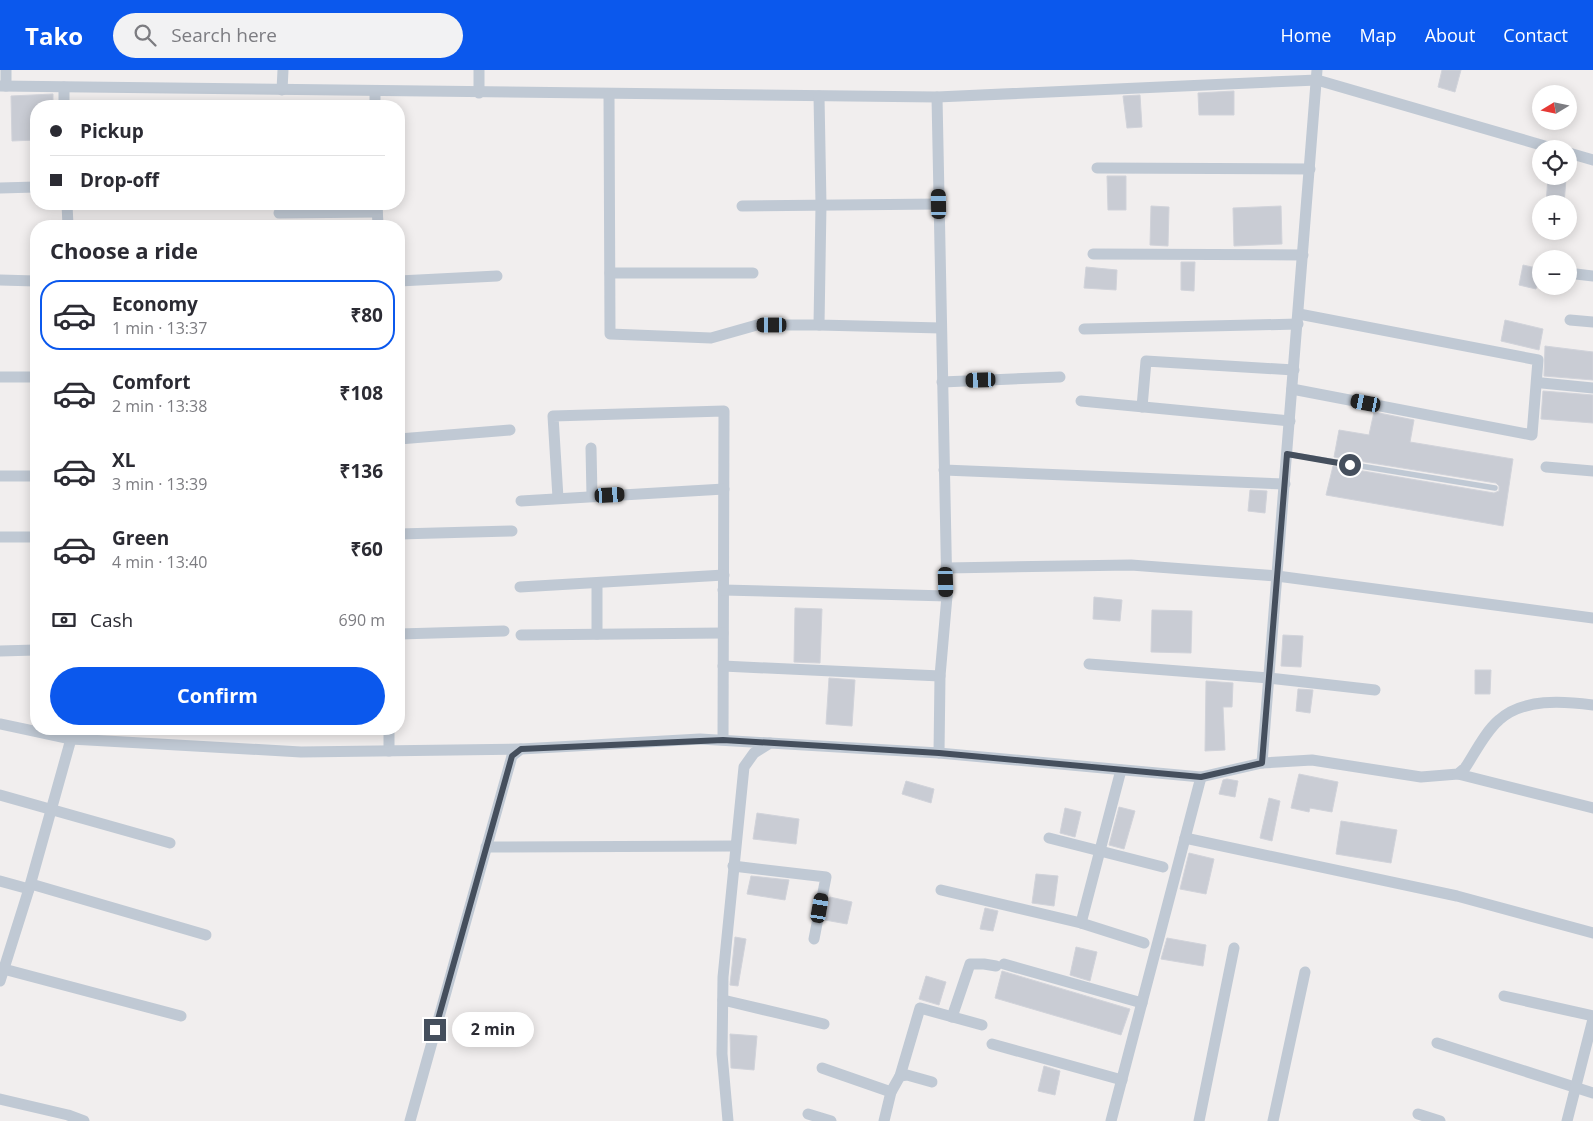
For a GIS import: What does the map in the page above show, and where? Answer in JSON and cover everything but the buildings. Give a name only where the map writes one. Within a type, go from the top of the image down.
[{"type":"street","points":[[6,70],[3,86],[609,95],[937,97],[1317,75],[1532,142]]},
{"type":"street","points":[[282,90],[283,70]]},
{"type":"street","points":[[478,70],[479,92]]},
{"type":"street","points":[[1262,763],[1317,75]]},
{"type":"street","points":[[64,87],[64,100]]},
{"type":"street","points":[[375,91],[375,100]]},
{"type":"street","points":[[609,95],[610,334],[711,338],[757,325],[941,328]]},
{"type":"street","points":[[819,96],[821,205],[819,325]]},
{"type":"street","points":[[937,97],[947,596],[940,676],[939,753]]},
{"type":"street","points":[[1577,155],[1593,160]]},
{"type":"street","points":[[1097,168],[1310,169]]},
{"type":"street","points":[[0,188],[30,187]]},
{"type":"street","points":[[742,206],[939,204]]},
{"type":"street","points":[[279,213],[338,210]]},
{"type":"street","points":[[1093,254],[1303,255]]},
{"type":"street","points":[[610,273],[753,273]]},
{"type":"street","points":[[1577,274],[1593,276]]},
{"type":"street","points":[[405,281],[497,276]]},
{"type":"street","points":[[0,280],[30,280]]},
{"type":"street","points":[[1084,329],[1298,319],[1538,360],[1532,435],[1292,389]]},
{"type":"street","points":[[1570,320],[1593,322]]},
{"type":"street","points":[[1142,407],[1146,361],[1294,370]]},
{"type":"street","points":[[0,377],[30,377]]},
{"type":"street","points":[[942,382],[1060,377]]},
{"type":"street","points":[[1542,383],[1593,388]]},
{"type":"street","points":[[1081,401],[1290,421]]},
{"type":"street","points":[[558,498],[553,416],[590,413],[724,411],[723,740]]},
{"type":"street","points":[[405,439],[510,430]]},
{"type":"street","points":[[591,448],[592,496]]},
{"type":"street","points":[[1546,467],[1593,471]]},
{"type":"street","points":[[944,470],[1285,484]]},
{"type":"street","points":[[0,476],[30,476]]},
{"type":"street","points":[[521,501],[724,488]]},
{"type":"street","points":[[405,534],[512,531]]},
{"type":"street","points":[[0,537],[30,537]]},
{"type":"street","points":[[946,568],[1131,565],[1277,576],[1593,618]]},
{"type":"street","points":[[520,587],[724,575]]},
{"type":"street","points":[[597,582],[597,634]]},
{"type":"street","points":[[723,590],[947,596]]},
{"type":"street","points":[[405,634],[504,631]]},
{"type":"street","points":[[521,635],[723,632]]},
{"type":"street","points":[[0,651],[30,650]]},
{"type":"street","points":[[1089,664],[1269,678],[1375,690]]},
{"type":"street","points":[[723,666],[940,676]]},
{"type":"street","points":[[1458,774],[1465,768],[1498,720],[1514,710],[1527,705],[1545,703],[1593,705]]},
{"type":"street","points":[[0,724],[30,728]]},
{"type":"street","points":[[0,981],[2,968],[30,886],[71,735]]},
{"type":"street","points":[[84,735],[301,752],[521,749],[723,740],[939,753],[1201,777],[1262,763],[1312,760],[1421,777],[1458,774],[1593,808]]},
{"type":"street","points":[[389,735],[389,751]]},
{"type":"street","points":[[728,1121],[722,1054],[723,1000],[735,846],[744,767],[754,753],[770,743]]},
{"type":"street","points":[[410,1121],[512,756],[521,749]]},
{"type":"street","points":[[1081,923],[1121,770]]},
{"type":"street","points":[[1111,1121],[1201,777]]},
{"type":"street","points":[[0,795],[170,843]]},
{"type":"street","points":[[1049,838],[1163,868]]},
{"type":"street","points":[[1185,838],[1457,896],[1593,933]]},
{"type":"street","points":[[486,847],[735,846]]},
{"type":"street","points":[[733,866],[826,877],[814,939]]},
{"type":"street","points":[[0,881],[30,886],[206,936]]},
{"type":"street","points":[[941,890],[1081,923],[1144,943]]},
{"type":"street","points":[[1199,1121],[1234,948]]},
{"type":"street","points":[[952,1017],[970,964],[1000,965],[1142,1003]]},
{"type":"street","points":[[2,968],[181,1016]]},
{"type":"street","points":[[1273,1121],[1305,972]]},
{"type":"street","points":[[1504,996],[1593,1018],[1567,1121]]},
{"type":"street","points":[[723,1000],[824,1024]]},
{"type":"street","points":[[884,1121],[892,1092],[900,1076],[920,1008],[982,1025]]},
{"type":"street","points":[[1437,1043],[1593,1093]]},
{"type":"street","points":[[992,1044],[1122,1080]]},
{"type":"street","points":[[822,1068],[892,1092]]},
{"type":"street","points":[[900,1076],[907,1075],[932,1082]]},
{"type":"street","points":[[0,1099],[68,1115],[84,1121]]},
{"type":"street","points":[[808,1114],[831,1121]]},
{"type":"street","points":[[1418,1114],[1440,1121]]},
{"type":"lane","points":[[1287,454],[1495,488]]},
{"type":"route","points":[[435,1030],[512,756],[521,749],[700,739],[939,753],[1201,777],[1262,763],[1287,454],[1350,465]]}]
